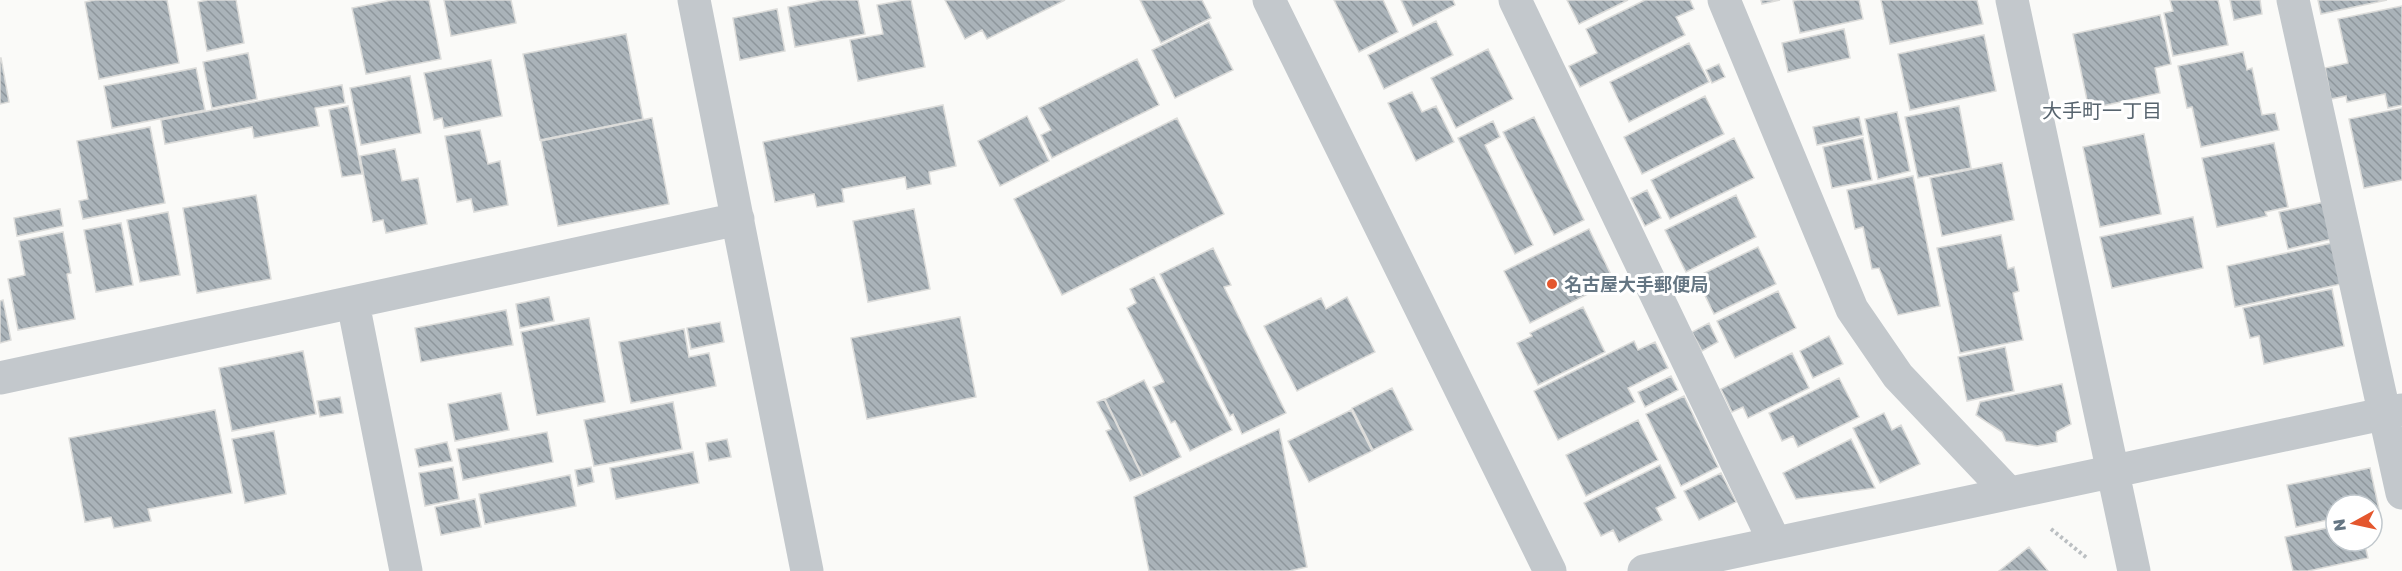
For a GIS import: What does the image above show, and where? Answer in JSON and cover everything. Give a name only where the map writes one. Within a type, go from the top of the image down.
[{"type":"street","points":[[694,0],[807,571]]},
{"type":"street","points":[[1269,0],[1550,571]]},
{"type":"street","points":[[1515,0],[1774,543]]},
{"type":"street","points":[[1724,0],[1852,309],[1898,376],[2009,493]]},
{"type":"street","points":[[2013,0],[2134,571]]},
{"type":"street","points":[[2293,0],[2393,411],[2402,493]]},
{"type":"street","points":[[0,378],[738,219]]},
{"type":"street","points":[[353,303],[406,571]]},
{"type":"street","points":[[1644,571],[2393,411]]},
{"type":"path","points":[[2009,493],[2088,559]]},
{"type":"building","points":[[167,0],[179,63],[99,79],[85,2]]},
{"type":"building","points":[[236,0],[244,43],[207,51],[198,2]]},
{"type":"building","points":[[392,0],[429,0],[441,59],[366,74],[352,8]]},
{"type":"building","points":[[444,0],[511,0],[516,23],[451,36]]},
{"type":"building","points":[[823,0],[858,0],[865,34],[795,47],[788,7]]},
{"type":"building","points":[[911,0],[925,67],[858,81],[850,40],[883,34],[877,5]]},
{"type":"building","points":[[945,0],[1065,0],[987,39],[982,30],[965,39]]},
{"type":"building","points":[[1140,0],[1202,0],[1211,18],[1161,43]]},
{"type":"building","points":[[1334,0],[1383,0],[1398,32],[1359,52]]},
{"type":"building","points":[[1401,0],[1453,0],[1455,5],[1413,26]]},
{"type":"building","points":[[1567,0],[1628,0],[1579,24]]},
{"type":"building","points":[[1645,0],[1690,0],[1694,9],[1676,17],[1685,35],[1580,87],[1569,66],[1597,53],[1586,29]]},
{"type":"building","points":[[1761,0],[1780,0],[1762,4]]},
{"type":"building","points":[[1859,0],[1863,19],[1800,33],[1793,1]]},
{"type":"building","points":[[1881,0],[1977,0],[1983,24],[1890,44]]},
{"type":"building","points":[[2170,0],[2218,0],[2228,45],[2173,56],[2164,13],[2173,11]]},
{"type":"building","points":[[2230,0],[2260,0],[2262,14],[2234,20]]},
{"type":"building","points":[[2318,0],[2387,0],[2321,14]]},
{"type":"building","points":[[2402,6],[2402,105],[2388,108],[2385,94],[2347,102],[2346,96],[2331,99],[2325,68],[2348,63],[2338,19]]},
{"type":"building","points":[[777,9],[785,51],[740,60],[733,18]]},
{"type":"building","points":[[2160,15],[2171,64],[2155,68],[2160,93],[2089,109],[2073,34]]},
{"type":"building","points":[[1436,21],[1453,55],[1384,89],[1368,55]]},
{"type":"building","points":[[1209,22],[1233,70],[1175,98],[1152,50]]},
{"type":"building","points":[[1844,29],[1850,58],[1788,72],[1782,43]]},
{"type":"building","points":[[626,34],[643,119],[540,140],[523,54]]},
{"type":"building","points":[[1984,35],[1996,91],[1910,110],[1898,54]]},
{"type":"building","points":[[1689,43],[1709,82],[1629,122],[1610,82]]},
{"type":"building","points":[[1488,49],[1513,99],[1456,128],[1431,78]]},
{"type":"building","points":[[2243,52],[2247,70],[2252,68],[2262,115],[2275,113],[2279,130],[2201,147],[2192,107],[2187,108],[2178,66]]},
{"type":"building","points":[[248,53],[257,99],[212,108],[203,62]]},
{"type":"building","points":[[0,58],[9,102],[0,104]]},
{"type":"building","points":[[1137,59],[1159,105],[1052,158],[1041,135],[1051,130],[1039,108]]},
{"type":"building","points":[[491,60],[502,116],[444,128],[442,118],[434,120],[424,73]]},
{"type":"building","points":[[1719,64],[1725,77],[1712,83],[1706,70]]},
{"type":"building","points":[[196,68],[205,110],[112,128],[104,86]]},
{"type":"building","points":[[410,76],[421,133],[361,145],[350,88]]},
{"type":"building","points":[[342,85],[345,103],[315,108],[319,126],[254,138],[252,127],[165,144],[161,120]]},
{"type":"building","points":[[1412,92],[1422,112],[1436,106],[1454,142],[1416,161],[1388,103]]},
{"type":"building","points":[[1705,96],[1724,134],[1642,174],[1624,137]]},
{"type":"building","points":[[943,105],[956,166],[929,172],[931,184],[907,189],[905,177],[842,189],[844,202],[817,207],[814,194],[775,202],[763,142]]},
{"type":"building","points":[[348,106],[362,174],[342,177],[329,110]]},
{"type":"building","points":[[1959,106],[1971,168],[1918,178],[1905,117]]},
{"type":"building","points":[[2402,108],[2402,180],[2364,188],[2349,119]]},
{"type":"building","points":[[1897,112],[1910,171],[1878,179],[1865,119]]},
{"type":"building","points":[[1027,116],[1049,161],[1000,186],[978,141]]},
{"type":"building","points":[[1534,117],[1584,220],[1554,235],[1503,132]]},
{"type":"building","points":[[1859,117],[1863,135],[1817,145],[1813,127]]},
{"type":"building","points":[[652,118],[669,204],[558,226],[541,141]]},
{"type":"building","points":[[1177,118],[1224,214],[1062,295],[1014,199]]},
{"type":"building","points":[[1493,121],[1500,137],[1485,145],[1533,245],[1515,254],[1458,138]]},
{"type":"building","points":[[150,127],[165,203],[83,219],[79,201],[88,199],[77,141]]},
{"type":"building","points":[[480,130],[488,164],[500,161],[508,205],[474,212],[471,199],[457,202],[445,136]]},
{"type":"building","points":[[2144,134],[2161,214],[2100,227],[2083,147]]},
{"type":"building","points":[[1734,138],[1754,178],[1670,219],[1651,180]]},
{"type":"building","points":[[1863,138],[1872,180],[1832,188],[1823,147]]},
{"type":"building","points":[[2274,143],[2288,207],[2265,212],[2267,216],[2217,227],[2202,158]]},
{"type":"building","points":[[395,149],[402,181],[418,178],[427,224],[386,233],[383,220],[373,222],[360,156]]},
{"type":"building","points":[[2002,163],[2014,220],[1942,236],[1930,178]]},
{"type":"building","points":[[1913,176],[1940,306],[1898,315],[1879,268],[1872,269],[1863,227],[1855,229],[1847,190]]},
{"type":"building","points":[[1647,190],[1661,218],[1645,226],[1631,198]]},
{"type":"building","points":[[256,195],[271,279],[197,293],[183,208]]},
{"type":"building","points":[[1736,195],[1756,237],[1686,272],[1665,230]]},
{"type":"building","points":[[2324,202],[2332,239],[2288,249],[2279,212]]},
{"type":"building","points":[[60,209],[63,226],[17,236],[14,218]]},
{"type":"building","points":[[914,209],[930,289],[868,302],[853,221]]},
{"type":"building","points":[[168,212],[180,275],[140,282],[127,220]]},
{"type":"building","points":[[2193,217],[2203,268],[2112,288],[2100,237]]},
{"type":"building","points":[[121,223],[133,285],[96,292],[84,230]]},
{"type":"building","points":[[1589,229],[1614,281],[1530,323],[1504,271]]},
{"type":"building","points":[[63,232],[71,273],[67,274],[75,319],[18,330],[8,279],[25,275],[19,241]]},
{"type":"building","points":[[2001,235],[2008,269],[2014,267],[2019,291],[2013,293],[2023,340],[1960,353],[1937,248]]},
{"type":"building","points":[[2332,243],[2341,284],[2235,307],[2227,266]]},
{"type":"building","points":[[1758,247],[1776,284],[1714,314],[1696,277]]},
{"type":"building","points":[[1213,248],[1231,285],[1224,287],[1286,413],[1242,434],[1233,414],[1230,416],[1160,274]]},
{"type":"building","points":[[1154,277],[1232,430],[1190,451],[1175,421],[1171,423],[1153,387],[1164,382],[1127,308],[1136,303],[1130,289]]},
{"type":"building","points":[[2332,289],[2344,346],[2264,364],[2259,336],[2250,338],[2243,308]]},
{"type":"building","points":[[1778,291],[1796,328],[1735,358],[1717,321]]},
{"type":"building","points":[[549,297],[554,321],[520,328],[516,304]]},
{"type":"building","points":[[1347,297],[1375,352],[1297,391],[1264,326],[1321,298],[1326,309]]},
{"type":"building","points":[[3,300],[11,340],[0,343],[0,301]]},
{"type":"building","points":[[1583,307],[1605,352],[1538,385],[1517,343],[1532,336],[1530,333]]},
{"type":"building","points":[[506,310],[513,345],[421,362],[415,328]]},
{"type":"building","points":[[960,317],[976,397],[867,419],[851,338]]},
{"type":"building","points":[[589,318],[605,402],[537,415],[521,332]]},
{"type":"building","points":[[720,322],[724,342],[691,349],[687,328]]},
{"type":"building","points":[[1709,323],[1718,342],[1702,351],[1692,332]]},
{"type":"building","points":[[684,329],[689,357],[709,353],[716,386],[631,403],[619,342]]},
{"type":"building","points":[[1829,336],[1843,364],[1813,378],[1800,351]]},
{"type":"building","points":[[1634,341],[1638,350],[1655,342],[1668,368],[1628,388],[1635,402],[1558,440],[1534,391]]},
{"type":"building","points":[[2005,347],[2014,391],[1967,401],[1958,357]]},
{"type":"building","points":[[303,351],[316,414],[232,431],[219,368]]},
{"type":"building","points":[[1792,353],[1809,388],[1748,418],[1743,407],[1732,412],[1721,389]]},
{"type":"building","points":[[1671,376],[1678,390],[1645,407],[1638,392]]},
{"type":"building","points":[[1839,378],[1859,417],[1798,447],[1793,436],[1782,441],[1769,413]]},
{"type":"building","points":[[1144,380],[1181,457],[1143,476],[1105,399]]},
{"type":"building","points":[[2062,384],[2071,424],[2056,432],[2057,442],[2037,446],[2006,441],[2002,432],[1976,415],[1980,402]]},
{"type":"building","points":[[1392,388],[1413,430],[1373,450],[1352,408]]},
{"type":"building","points":[[501,393],[509,430],[455,441],[448,404]]},
{"type":"building","points":[[1684,396],[1718,467],[1681,486],[1646,414]]},
{"type":"building","points":[[340,397],[343,413],[320,417],[317,401]]},
{"type":"building","points":[[1104,399],[1142,476],[1130,481],[1106,431],[1111,429],[1097,402]]},
{"type":"building","points":[[673,402],[682,449],[594,466],[584,420]]},
{"type":"building","points":[[215,410],[232,493],[148,509],[151,521],[114,528],[111,517],[85,522],[69,438]]},
{"type":"building","points":[[1351,410],[1372,451],[1309,482],[1288,441]]},
{"type":"building","points":[[1884,413],[1892,430],[1901,425],[1920,464],[1880,483],[1853,428]]},
{"type":"building","points":[[1638,420],[1658,460],[1586,496],[1566,455]]},
{"type":"building","points":[[1279,429],[1307,567],[1289,571],[1149,571],[1134,497]]},
{"type":"building","points":[[274,431],[286,494],[245,503],[232,439]]},
{"type":"building","points":[[547,432],[553,462],[463,480],[457,449]]},
{"type":"building","points":[[727,439],[731,457],[709,461],[706,443]]},
{"type":"building","points":[[1851,439],[1875,488],[1796,499],[1783,473]]},
{"type":"building","points":[[447,442],[452,461],[419,467],[415,449]]},
{"type":"building","points":[[693,452],[699,483],[616,499],[610,468]]},
{"type":"building","points":[[1660,465],[1676,498],[1656,508],[1662,520],[1619,542],[1613,530],[1601,536],[1584,503]]},
{"type":"building","points":[[453,467],[459,499],[425,506],[419,473]]},
{"type":"building","points":[[591,467],[594,482],[578,486],[575,470]]},
{"type":"building","points":[[2370,468],[2375,493],[2324,493],[2324,521],[2296,527],[2287,485]]},
{"type":"building","points":[[1721,473],[1736,502],[1699,520],[1684,491]]},
{"type":"building","points":[[570,475],[576,506],[485,524],[479,494]]},
{"type":"building","points":[[475,499],[481,527],[441,535],[435,507]]},
{"type":"building","points":[[2324,529],[2324,553],[2367,553],[2368,558],[2308,571],[2293,571],[2285,537]]},
{"type":"building","points":[[2029,547],[2048,571],[1999,571]]},
{"type":"place","name":"名古屋大手郵便局","points":[[1552,284]]},
{"type":"district","name":"大手町一丁目","points":[[2102,110]]}]
